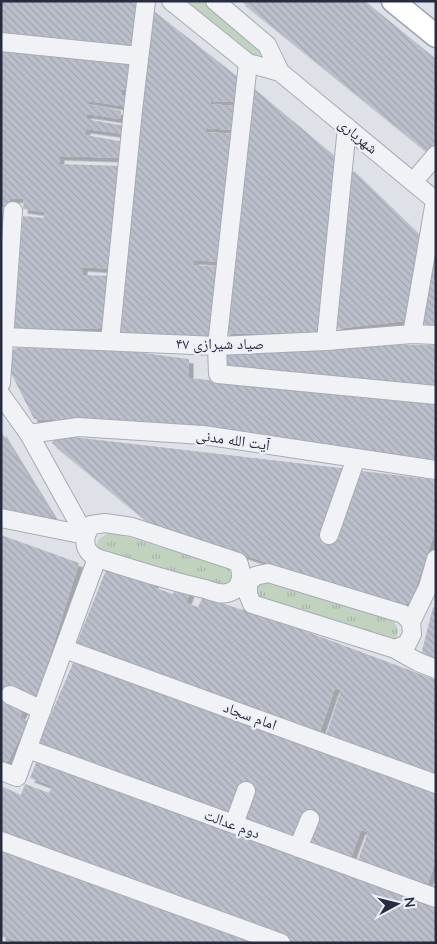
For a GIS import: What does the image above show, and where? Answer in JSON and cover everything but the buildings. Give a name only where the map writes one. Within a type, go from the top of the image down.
[{"type":"main road","points":[[393,1],[436,36]]},
{"type":"street","points":[[110,341],[146,1]]},
{"type":"street","points":[[171,1],[248,63],[280,72]]},
{"type":"street","points":[[215,1],[267,45],[280,72]]},
{"type":"street","points":[[1,42],[139,56]]},
{"type":"street","points":[[248,63],[216,346],[218,374],[436,396]]},
{"type":"street","name":"شهریاری","points":[[280,72],[436,201]]},
{"type":"street","points":[[326,341],[346,127]]},
{"type":"street","points":[[413,182],[436,155]]},
{"type":"street","points":[[412,334],[436,201]]},
{"type":"street","points":[[1,383],[13,211]]},
{"type":"street","name":"صیاد شیرازی ۴۷","points":[[4,337],[216,346],[326,341],[412,334],[436,335]]},
{"type":"street","points":[[1,395],[29,434],[85,535],[85,546],[90,555],[176,583],[225,594],[395,649],[418,662],[436,669]]},
{"type":"street","name":"آیت الله مدنی","points":[[29,434],[78,427],[203,435],[436,470]]},
{"type":"street","points":[[329,535],[356,458]]},
{"type":"street","points":[[1,518],[85,535]]},
{"type":"street","points":[[85,535],[91,525],[105,523],[120,524],[268,573],[403,614],[411,622]]},
{"type":"street","points":[[1,771],[17,777],[97,558]]},
{"type":"street","points":[[395,649],[407,644],[412,634],[411,622],[432,588],[436,559]]},
{"type":"street","points":[[225,594],[234,591],[242,578],[238,562]]},
{"type":"street","points":[[252,604],[248,594],[248,584],[255,576],[268,573]]},
{"type":"street","name":"امام سجاد","points":[[65,648],[436,784]]},
{"type":"street","points":[[10,695],[42,710]]},
{"type":"street","name":"دوم عدالت","points":[[28,749],[436,898]]},
{"type":"street","points":[[234,824],[246,791]]},
{"type":"street","points":[[298,848],[310,819]]},
{"type":"street","points":[[1,841],[281,943]]},
{"type":"green space","points":[[185,1],[207,1],[262,49],[260,58],[253,59]]},
{"type":"green space","points":[[108,533],[118,534],[224,566],[230,570],[232,582],[229,587],[102,553],[97,546],[98,540]]},
{"type":"green space","points":[[269,579],[393,620],[397,626],[397,636],[393,641],[258,601],[255,591],[258,585]]}]
